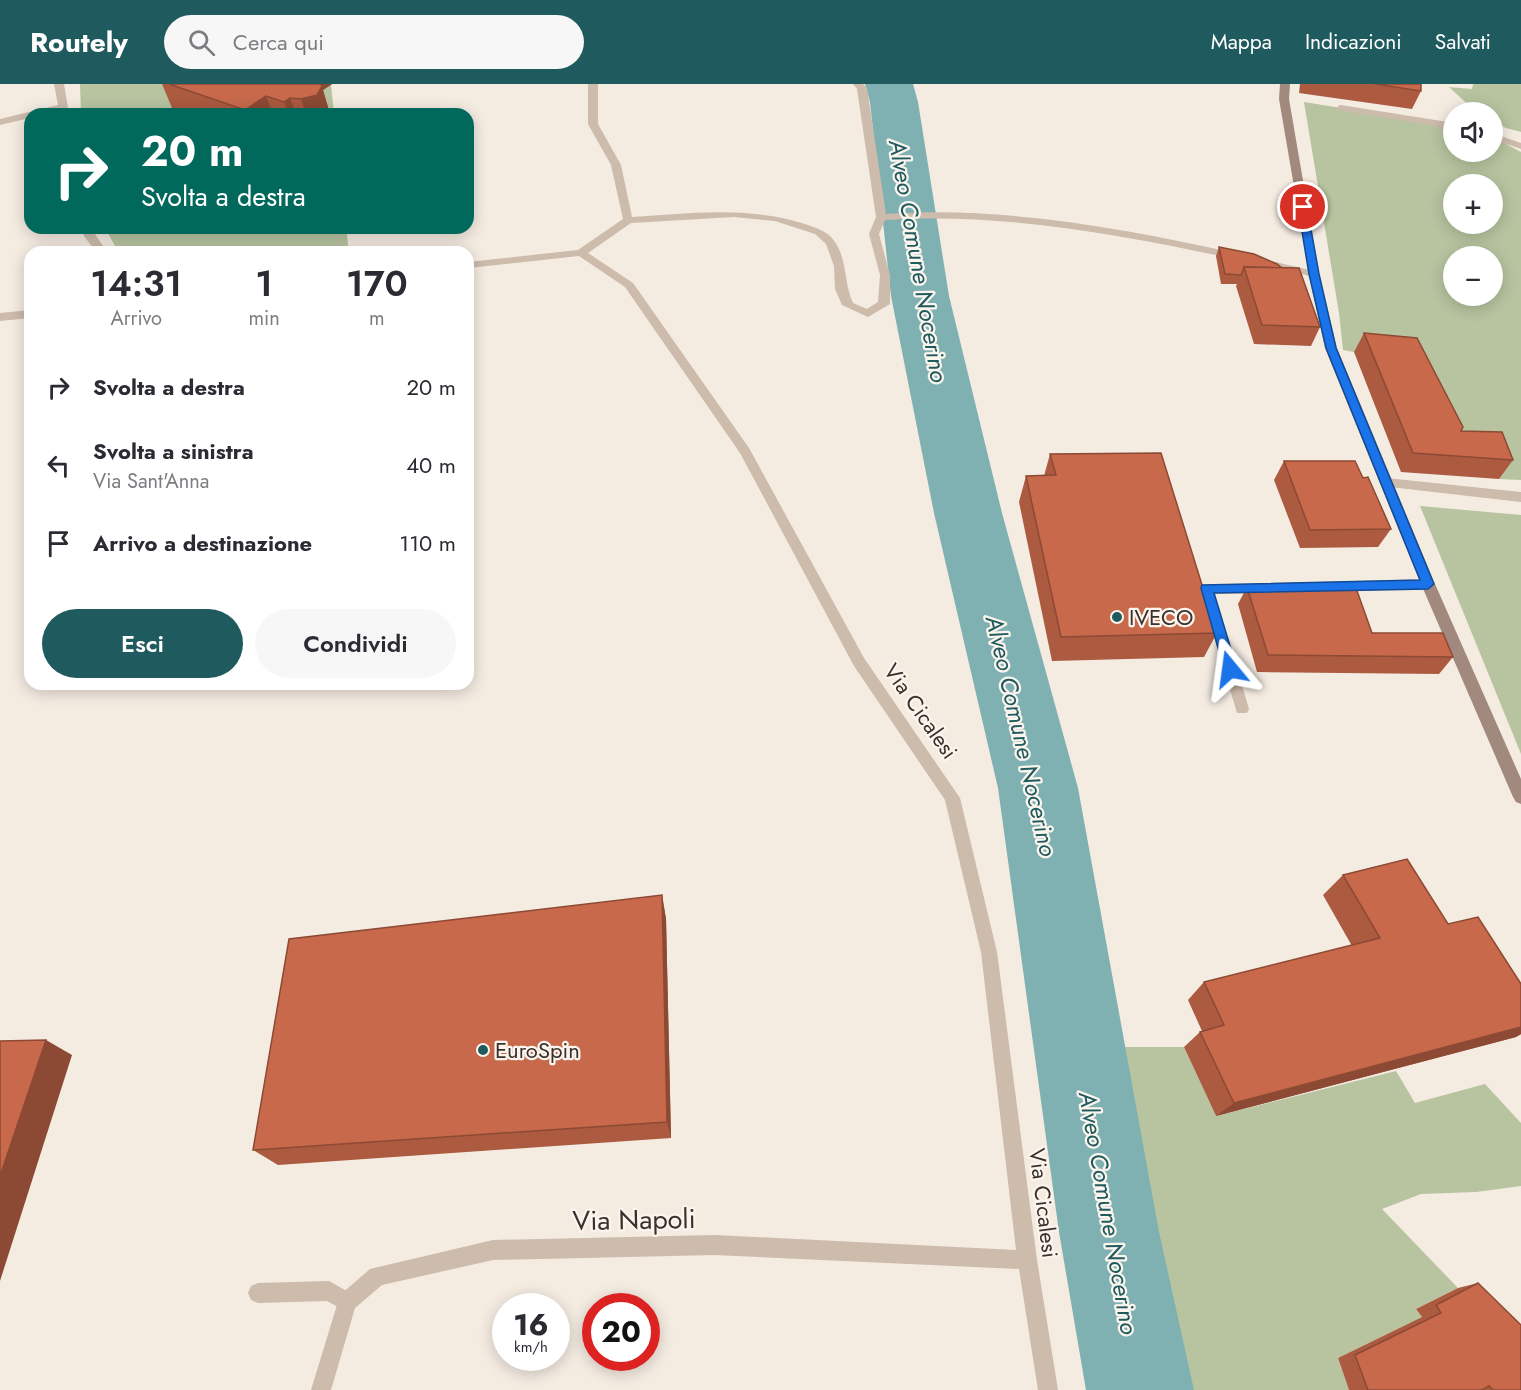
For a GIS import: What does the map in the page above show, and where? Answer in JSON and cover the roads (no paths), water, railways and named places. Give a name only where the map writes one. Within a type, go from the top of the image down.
[{"type":"main road","points":[[1285,84],[1284,99],[1314,274],[1331,348],[1428,584],[1521,797]]},
{"type":"street","points":[[59,84],[63,108]]},
{"type":"street","points":[[593,84],[593,124],[616,165],[628,220]]},
{"type":"street","points":[[474,265],[581,253],[628,220],[734,214],[776,218],[819,232],[831,243],[848,305],[868,313],[884,304],[885,275],[874,234],[880,217],[862,88],[858,84]]},
{"type":"street","points":[[1341,108],[1443,124]]},
{"type":"street","points":[[0,122],[24,116]]},
{"type":"street","points":[[1503,140],[1521,146]]},
{"type":"street","points":[[880,217],[937,216],[1081,227],[1169,241],[1314,274]]},
{"type":"street","points":[[88,234],[97,246]]},
{"type":"street","name":"Via Cicalesi","points":[[581,253],[629,285],[745,451],[859,662],[952,798],[988,952],[1027,1260],[1048,1390]]},
{"type":"street","points":[[0,317],[24,315]]},
{"type":"street","points":[[1386,483],[1521,497]]},
{"type":"street","points":[[1242,709],[1207,588],[1428,584]]},
{"type":"street","name":"Via Napoli","points":[[347,1302],[377,1276],[493,1250],[715,1245],[1027,1260]]},
{"type":"street","points":[[258,1293],[329,1291],[347,1302],[321,1390]]},
{"type":"waterway","name":"Alveo Comune Nocerino","points":[[889,84],[894,102],[920,296],[968,513],[1038,788],[1109,1232],[1140,1390]]},
{"type":"place","name":"IVECO","points":[[1117,617]]},
{"type":"place","name":"EuroSpin","points":[[483,1050]]}]
